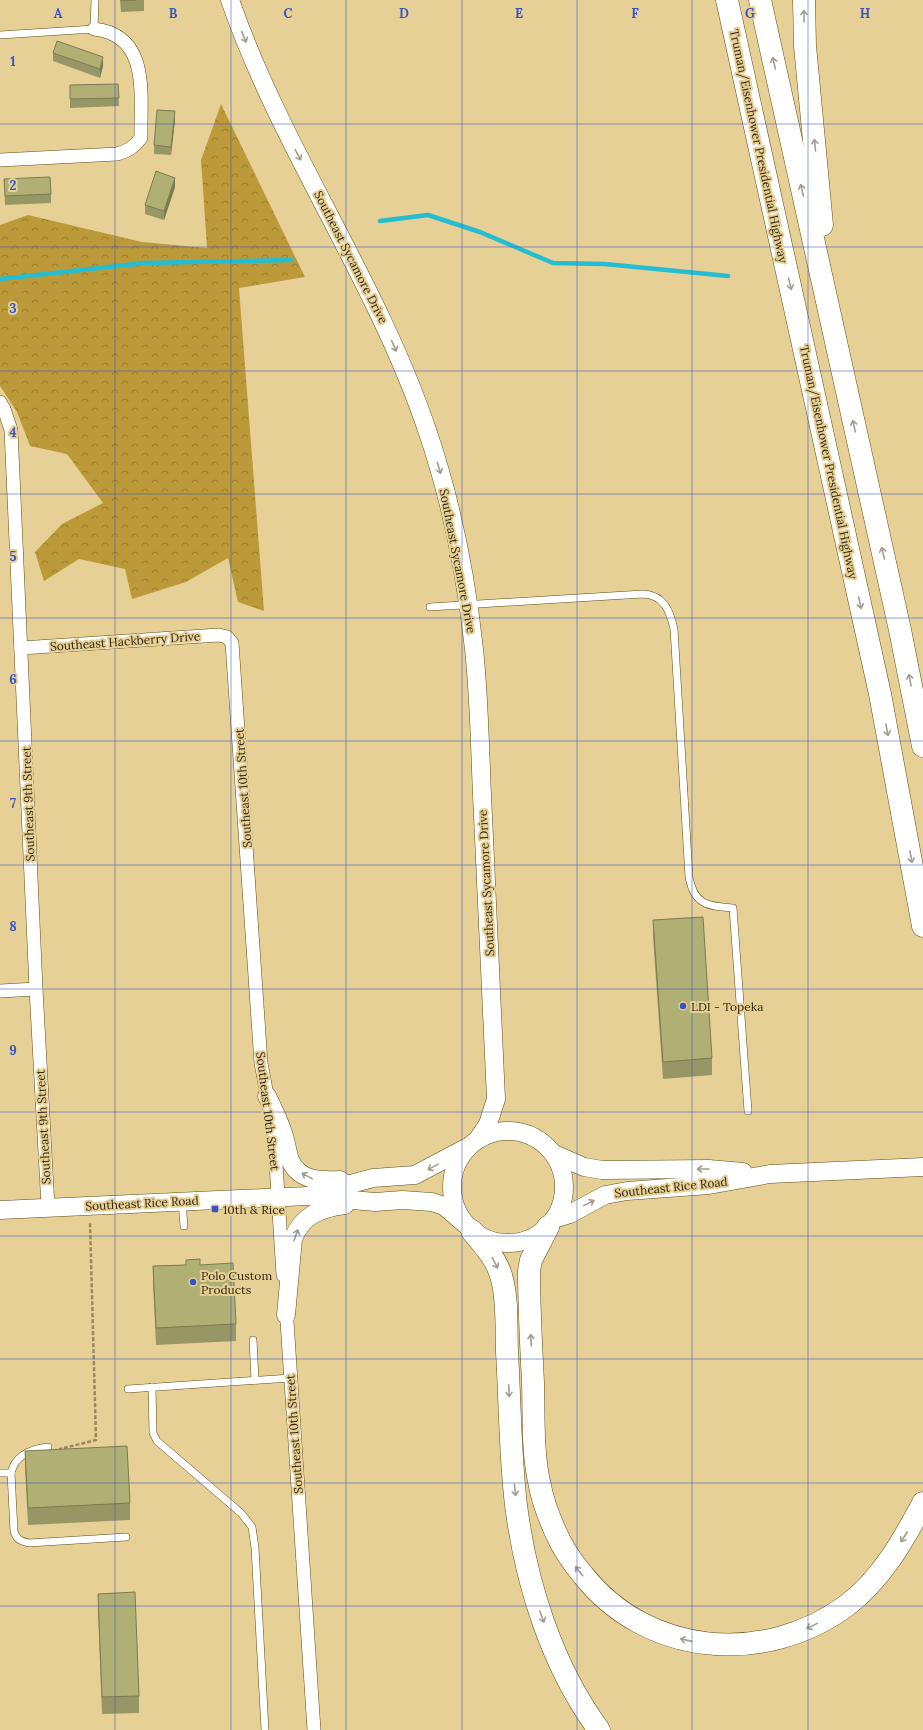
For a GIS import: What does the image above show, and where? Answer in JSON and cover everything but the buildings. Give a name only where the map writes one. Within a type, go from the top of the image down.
[{"type":"highway","name":"Truman/Eisenhower Presidential Highway","points":[[727,0],[878,687],[923,926]]},
{"type":"highway","points":[[760,0],[900,630],[923,746]]},
{"type":"highway","points":[[804,0],[805,46],[835,337]]},
{"type":"highway","points":[[551,1223],[531,1260],[529,1271],[536,1449],[540,1486],[557,1537],[574,1564],[591,1585],[624,1615],[682,1640],[707,1644],[748,1644],[767,1642],[796,1634],[819,1623],[846,1606],[871,1584],[891,1559],[909,1530],[923,1503]]},
{"type":"highway","points":[[468,1228],[486,1247],[502,1279],[506,1308],[512,1451],[516,1505],[530,1579],[541,1615],[555,1652],[574,1690],[599,1730]]},
{"type":"street","name":"Southeast Sycamore Drive","points":[[230,0],[259,76],[283,126],[386,324],[408,377],[444,484],[469,606],[477,678],[496,1099],[488,1124],[472,1144]]},
{"type":"street","points":[[0,160],[117,154],[136,146],[141,138],[139,70],[134,52],[127,43],[117,35],[106,31],[94,30]]},
{"type":"street","name":"Southeast 9th Street","points":[[0,402],[9,419],[11,430],[22,648],[36,989],[48,1207]]},
{"type":"street","name":"Southeast Hackberry Drive","points":[[22,648],[90,645],[219,635],[227,638]]},
{"type":"street","name":"Southeast 10th Street","points":[[227,638],[233,648],[261,1063],[274,1132],[314,1730]]},
{"type":"street","points":[[0,991],[36,989]]},
{"type":"street","points":[[267,1096],[280,1123],[290,1160],[300,1172],[311,1179],[319,1181],[373,1178]]},
{"type":"street","points":[[513,1130],[536,1138],[554,1154],[562,1172],[564,1192],[563,1201],[551,1223],[537,1236],[524,1242],[511,1244],[497,1243],[484,1238],[468,1228],[454,1206],[451,1186],[456,1166],[472,1144],[500,1131],[513,1130]]},
{"type":"street","name":"Southeast Rice Road","points":[[308,1196],[373,1178],[416,1175],[472,1144]]},
{"type":"street","name":"Southeast Rice Road","points":[[554,1154],[584,1167],[602,1170],[709,1169],[770,1174],[923,1167]]},
{"type":"street","name":"Southeast Rice Road","points":[[551,1223],[605,1195],[627,1191],[709,1185],[770,1174]]},
{"type":"street","name":"Southeast Rice Road","points":[[0,1210],[308,1196],[375,1202],[402,1200],[432,1202],[444,1206],[468,1228]]},
{"type":"street","points":[[286,1315],[294,1240],[297,1229],[310,1216],[327,1207],[375,1202]]},
{"type":"lane","points":[[0,35],[94,30],[95,0]]},
{"type":"lane","points":[[430,607],[469,606],[643,594],[652,595],[668,608],[674,629],[690,877],[692,889],[704,904],[733,908],[748,1111]]},
{"type":"lane","points":[[182,1201],[184,1226]]},
{"type":"lane","points":[[253,1340],[255,1380]]},
{"type":"lane","points":[[128,1389],[291,1378]]},
{"type":"lane","points":[[152,1387],[154,1433],[157,1441],[241,1513],[252,1527],[255,1548],[265,1730]]},
{"type":"lane","points":[[48,1447],[38,1448],[22,1455],[16,1460],[10,1473],[14,1531],[16,1538],[21,1542],[29,1543],[126,1537]]},
{"type":"lane","points":[[0,1473],[10,1473]]},
{"type":"path","points":[[60,1455],[60,1449],[96,1440],[90,1219]]},
{"type":"green space","points":[[221,104],[305,277],[239,288],[264,611],[238,602],[228,558],[186,582],[132,599],[125,569],[79,559],[44,581],[35,552],[62,524],[103,503],[67,454],[30,446],[17,412],[0,386],[0,225],[28,215],[142,242],[207,248],[201,160]]},
{"type":"waterway","points":[[380,221],[428,215],[480,232],[553,263],[605,264],[728,276]]},
{"type":"waterway","points":[[0,279],[144,263],[291,260]]},
{"type":"place","name":"LDI - Topeka","points":[[683,1006]]},
{"type":"place","name":"10th & Rice","points":[[215,1209]]},
{"type":"place","name":"Polo Custom Products","points":[[193,1282]]}]
